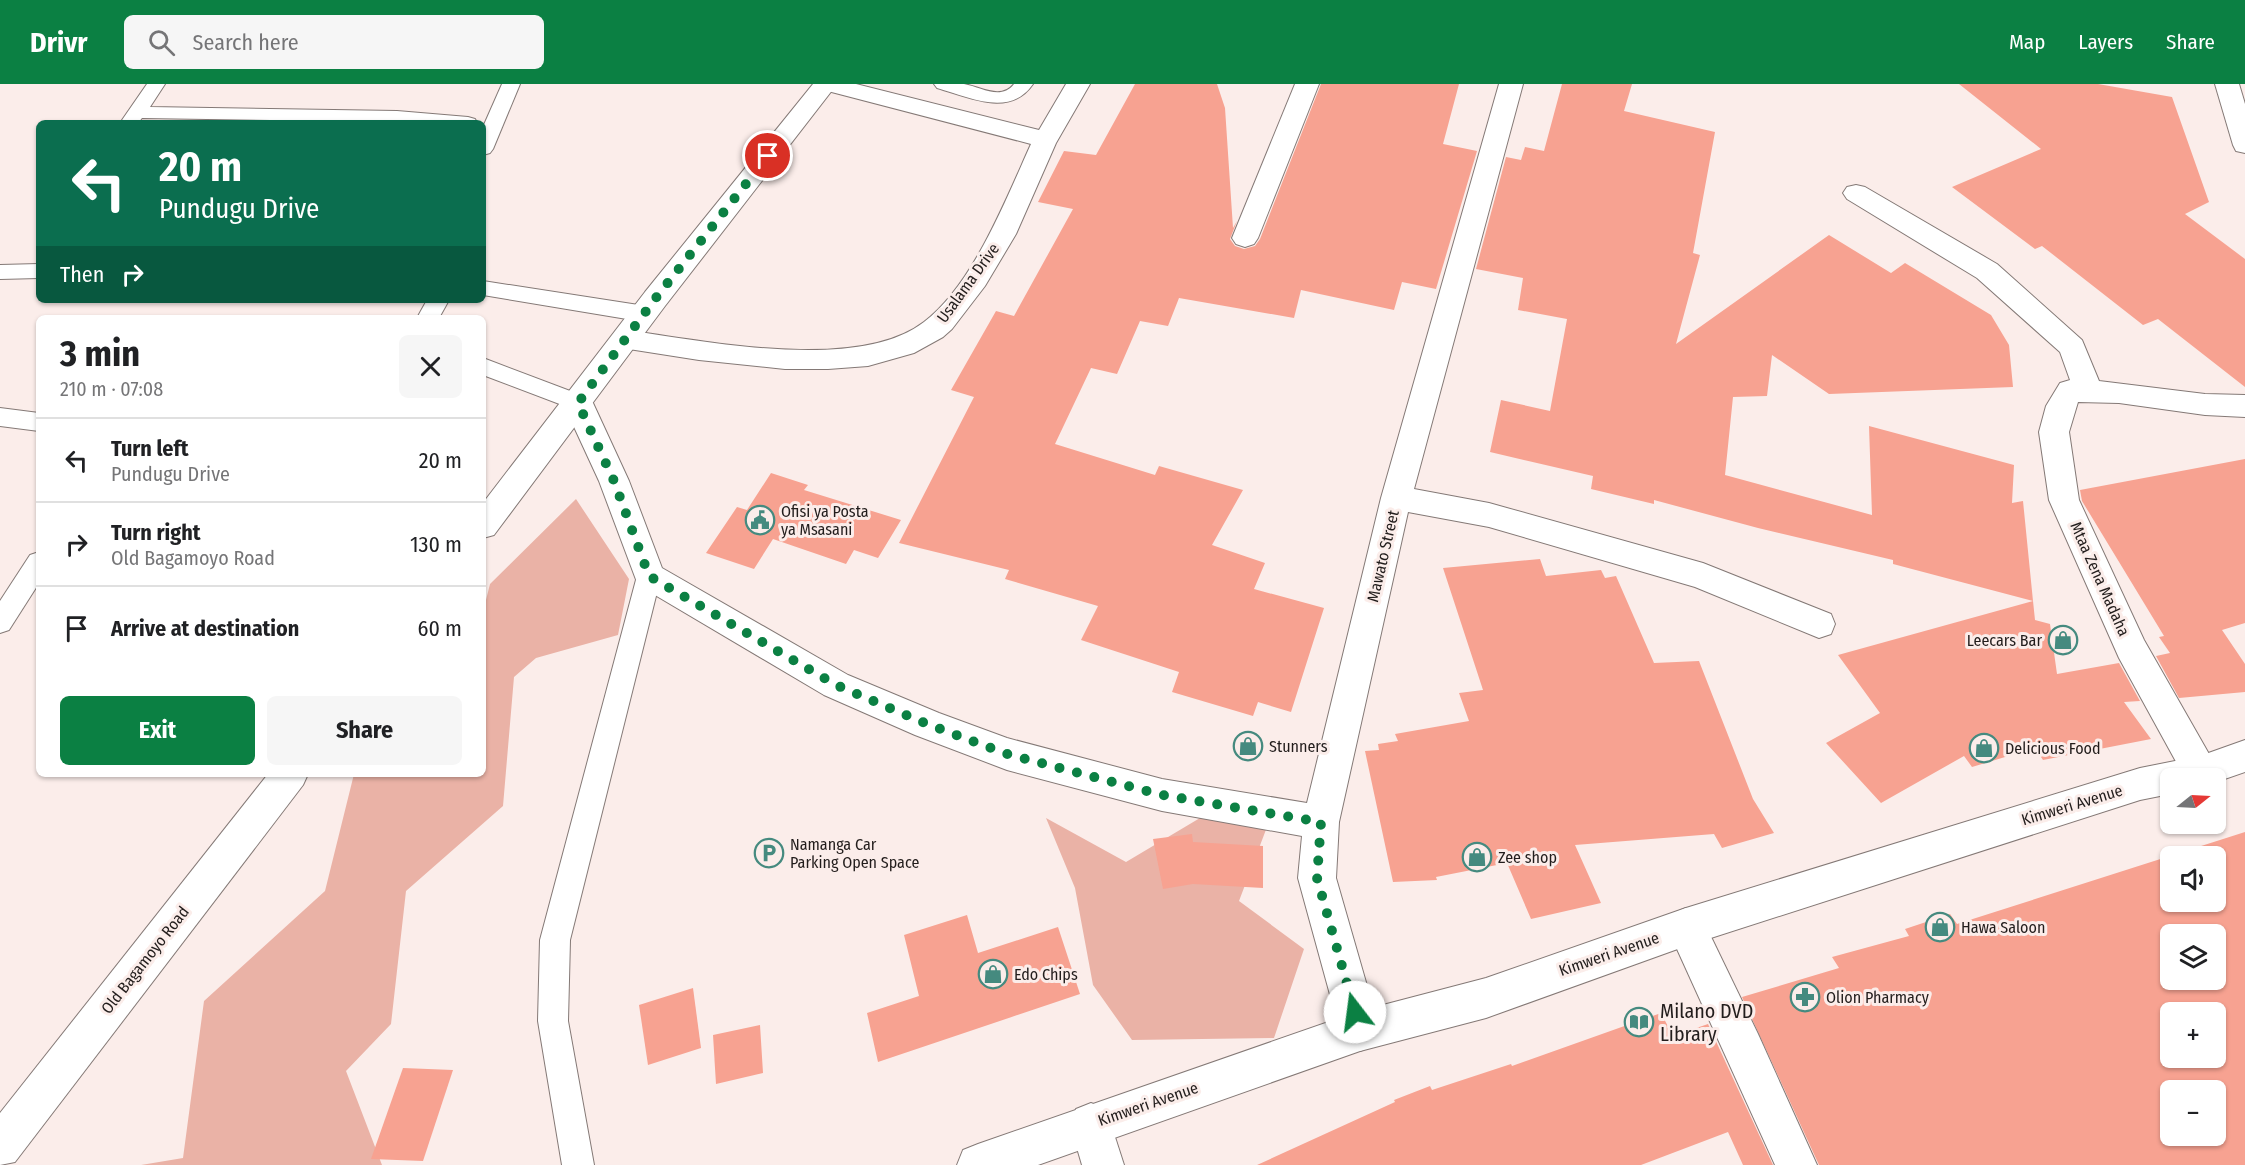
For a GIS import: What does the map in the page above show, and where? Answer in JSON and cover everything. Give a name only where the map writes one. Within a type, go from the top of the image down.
[{"type":"street","points":[[486,522],[645,314],[826,84],[1046,140]]},
{"type":"street","name":"Usalama Drive","points":[[626,340],[768,356],[840,360],[883,354],[909,345],[933,330],[953,310],[997,245],[1046,140],[1078,84]]},
{"type":"street","points":[[1245,238],[1307,84]]},
{"type":"street","name":"Mawato Street","points":[[1360,1031],[1317,878],[1321,822],[1396,498],[1511,84]]},
{"type":"street","points":[[2227,84],[2245,145]]},
{"type":"street","points":[[1856,193],[1987,271],[2072,347],[2088,390],[2136,394],[2201,404],[2245,406]]},
{"type":"street","name":"Mtaa Zena Madaha","points":[[2088,390],[2070,392],[2061,406],[2054,432],[2064,500],[2131,648],[2197,768]]},
{"type":"street","points":[[578,403],[614,481],[649,576],[836,685],[927,724],[1007,754],[1162,795],[1321,822]]},
{"type":"street","points":[[1396,498],[1489,515],[1656,562],[1703,576],[1819,624]]},
{"type":"street","name":"Kimweri Avenue","points":[[2210,768],[2245,756]]},
{"type":"street","name":"Old Bagamoyo Road","points":[[0,1147],[288,777]]},
{"type":"street","name":"Kimweri Avenue","points":[[978,1165],[1360,1031],[1486,998],[1686,927],[2140,784],[2160,780]]},
{"type":"street","points":[[1686,927],[1744,1048],[1796,1165]]},
{"type":"street","points":[[1091,1124],[1103,1165]]},
{"type":"lane","points":[[133,118],[156,84]]},
{"type":"lane","points":[[488,125],[511,84]]},
{"type":"lane","points":[[943,84],[994,99],[1017,93],[1024,84]]},
{"type":"lane","points":[[133,118],[397,117],[432,120]]},
{"type":"lane","points":[[0,272],[33,271]]},
{"type":"lane","points":[[486,288],[645,314]]},
{"type":"lane","points":[[486,367],[578,403]]},
{"type":"lane","points":[[0,417],[36,422]]},
{"type":"lane","points":[[0,622],[36,567]]},
{"type":"lane","points":[[578,1165],[553,1021],[555,940],[649,576]]},
{"type":"shaded area","points":[[576,499],[629,579],[618,635],[536,658],[514,677],[503,806],[406,891],[391,1024],[346,1071],[382,1165],[141,1165],[183,1158],[204,1001],[325,891],[353,777],[486,777],[486,600],[490,584]]},
{"type":"shaded area","points":[[1205,815],[1270,819],[1239,901],[1304,949],[1274,1038],[1132,1040],[1093,985],[1075,888],[1046,818],[1126,862]]},
{"type":"building","points":[[1135,84],[1217,84],[1225,108],[1233,228],[1237,221],[1230,239],[1235,246],[1244,249],[1255,246],[1260,239],[1321,84],[1459,84],[1443,144],[1477,151],[1436,289],[1402,282],[1394,310],[1301,290],[1294,318],[1179,298],[1168,326],[1140,321],[1117,374],[1091,368],[1055,444],[1155,475],[1159,466],[1243,490],[1212,545],[1265,563],[1254,589],[1324,608],[1291,712],[1258,702],[1253,716],[1172,692],[1179,672],[1081,640],[1098,606],[1005,579],[1009,570],[899,543],[974,397],[951,390],[996,311],[1014,316],[1073,209],[1038,202],[1064,151],[1096,155]]},
{"type":"building","points":[[1562,84],[1632,84],[1624,111],[1715,132],[1693,253],[1700,255],[1676,344],[1829,235],[1891,273],[1905,263],[1991,315],[2009,345],[2013,387],[1829,394],[1772,355],[1767,396],[1733,397],[1725,475],[1872,515],[1869,426],[2014,465],[2012,503],[2023,501],[2033,601],[1893,564],[1893,560],[1758,528],[1654,500],[1654,504],[1591,489],[1593,476],[1490,452],[1501,400],[1550,411],[1567,319],[1518,310],[1523,278],[1476,269],[1506,157],[1521,160],[1525,147],[1544,151]]},
{"type":"building","points":[[1959,84],[2098,84],[2172,97],[2209,202],[2185,214],[2245,259],[2245,387],[2158,319],[2143,325],[2042,246],[2035,249],[1952,187],[2041,149]]},
{"type":"building","points":[[2245,459],[2245,623],[2222,630],[2245,664],[2245,692],[2179,698],[2156,656],[2170,653],[2159,637],[2164,636],[2082,501],[2080,490]]},
{"type":"building","points":[[771,473],[808,485],[804,490],[901,520],[878,558],[854,550],[846,564],[773,539],[754,569],[706,553],[737,507],[747,510]]},
{"type":"building","points":[[1540,559],[1546,576],[1601,570],[1605,578],[1616,576],[1654,663],[1699,661],[1753,799],[1774,833],[1722,848],[1714,834],[1575,845],[1601,903],[1531,919],[1507,863],[1436,877],[1437,880],[1393,882],[1365,751],[1379,750],[1378,744],[1398,741],[1395,734],[1469,721],[1459,693],[1483,690],[1443,568]]},
{"type":"building","points":[[2033,601],[2035,620],[2050,624],[2057,674],[2119,663],[2140,701],[2124,702],[2151,739],[2043,760],[2035,748],[1972,767],[1964,756],[1881,803],[1826,743],[1880,713],[1838,655]]},
{"type":"building","points":[[2245,832],[2245,1165],[1819,1165],[1742,997],[1839,968],[1832,957],[1909,936],[1905,929],[1950,914],[1957,924],[2160,859],[2160,912],[2226,912],[2226,846],[2201,846]]},
{"type":"building","points":[[1192,834],[1193,842],[1263,846],[1263,888],[1193,884],[1163,889],[1153,839]]},
{"type":"building","name":"Edo Chips","points":[[967,915],[978,953],[1058,927],[1080,994],[878,1062],[867,1013],[919,996],[904,935]]},
{"type":"building","points":[[693,988],[701,1048],[648,1065],[639,1005]]},
{"type":"building","points":[[1661,1013],[1673,1036],[1708,1024],[1773,1165],[1743,1165],[1728,1132],[1641,1165],[1257,1165],[1395,1102],[1394,1100],[1430,1086],[1432,1090],[1511,1064],[1512,1066]]},
{"type":"building","points":[[760,1025],[763,1073],[716,1084],[713,1035]]},
{"type":"building","points":[[403,1068],[453,1070],[423,1161],[371,1159]]},
{"type":"place","name":"Ofisi ya Posta ya Msasani","points":[[760,520]]},
{"type":"place","name":"Leecars Bar","points":[[2063,640]]},
{"type":"place","name":"Stunners","points":[[1248,746]]},
{"type":"place","name":"Delicious Food","points":[[1984,748]]},
{"type":"place","name":"Namanga Car Parking Open Space","points":[[769,853]]},
{"type":"place","name":"Zee shop","points":[[1477,857]]},
{"type":"place","name":"Hawa Saloon","points":[[1940,927]]},
{"type":"place","name":"Edo Chips","points":[[993,974]]},
{"type":"place","name":"Olion Pharmacy","points":[[1805,997]]},
{"type":"place","name":"Milano DVD Library","points":[[1639,1022]]},
{"type":"route","points":[[768,156],[655,299],[578,403],[614,481],[649,576],[836,685],[927,724],[1007,754],[1162,795],[1321,822],[1317,878],[1355,1012]]}]
